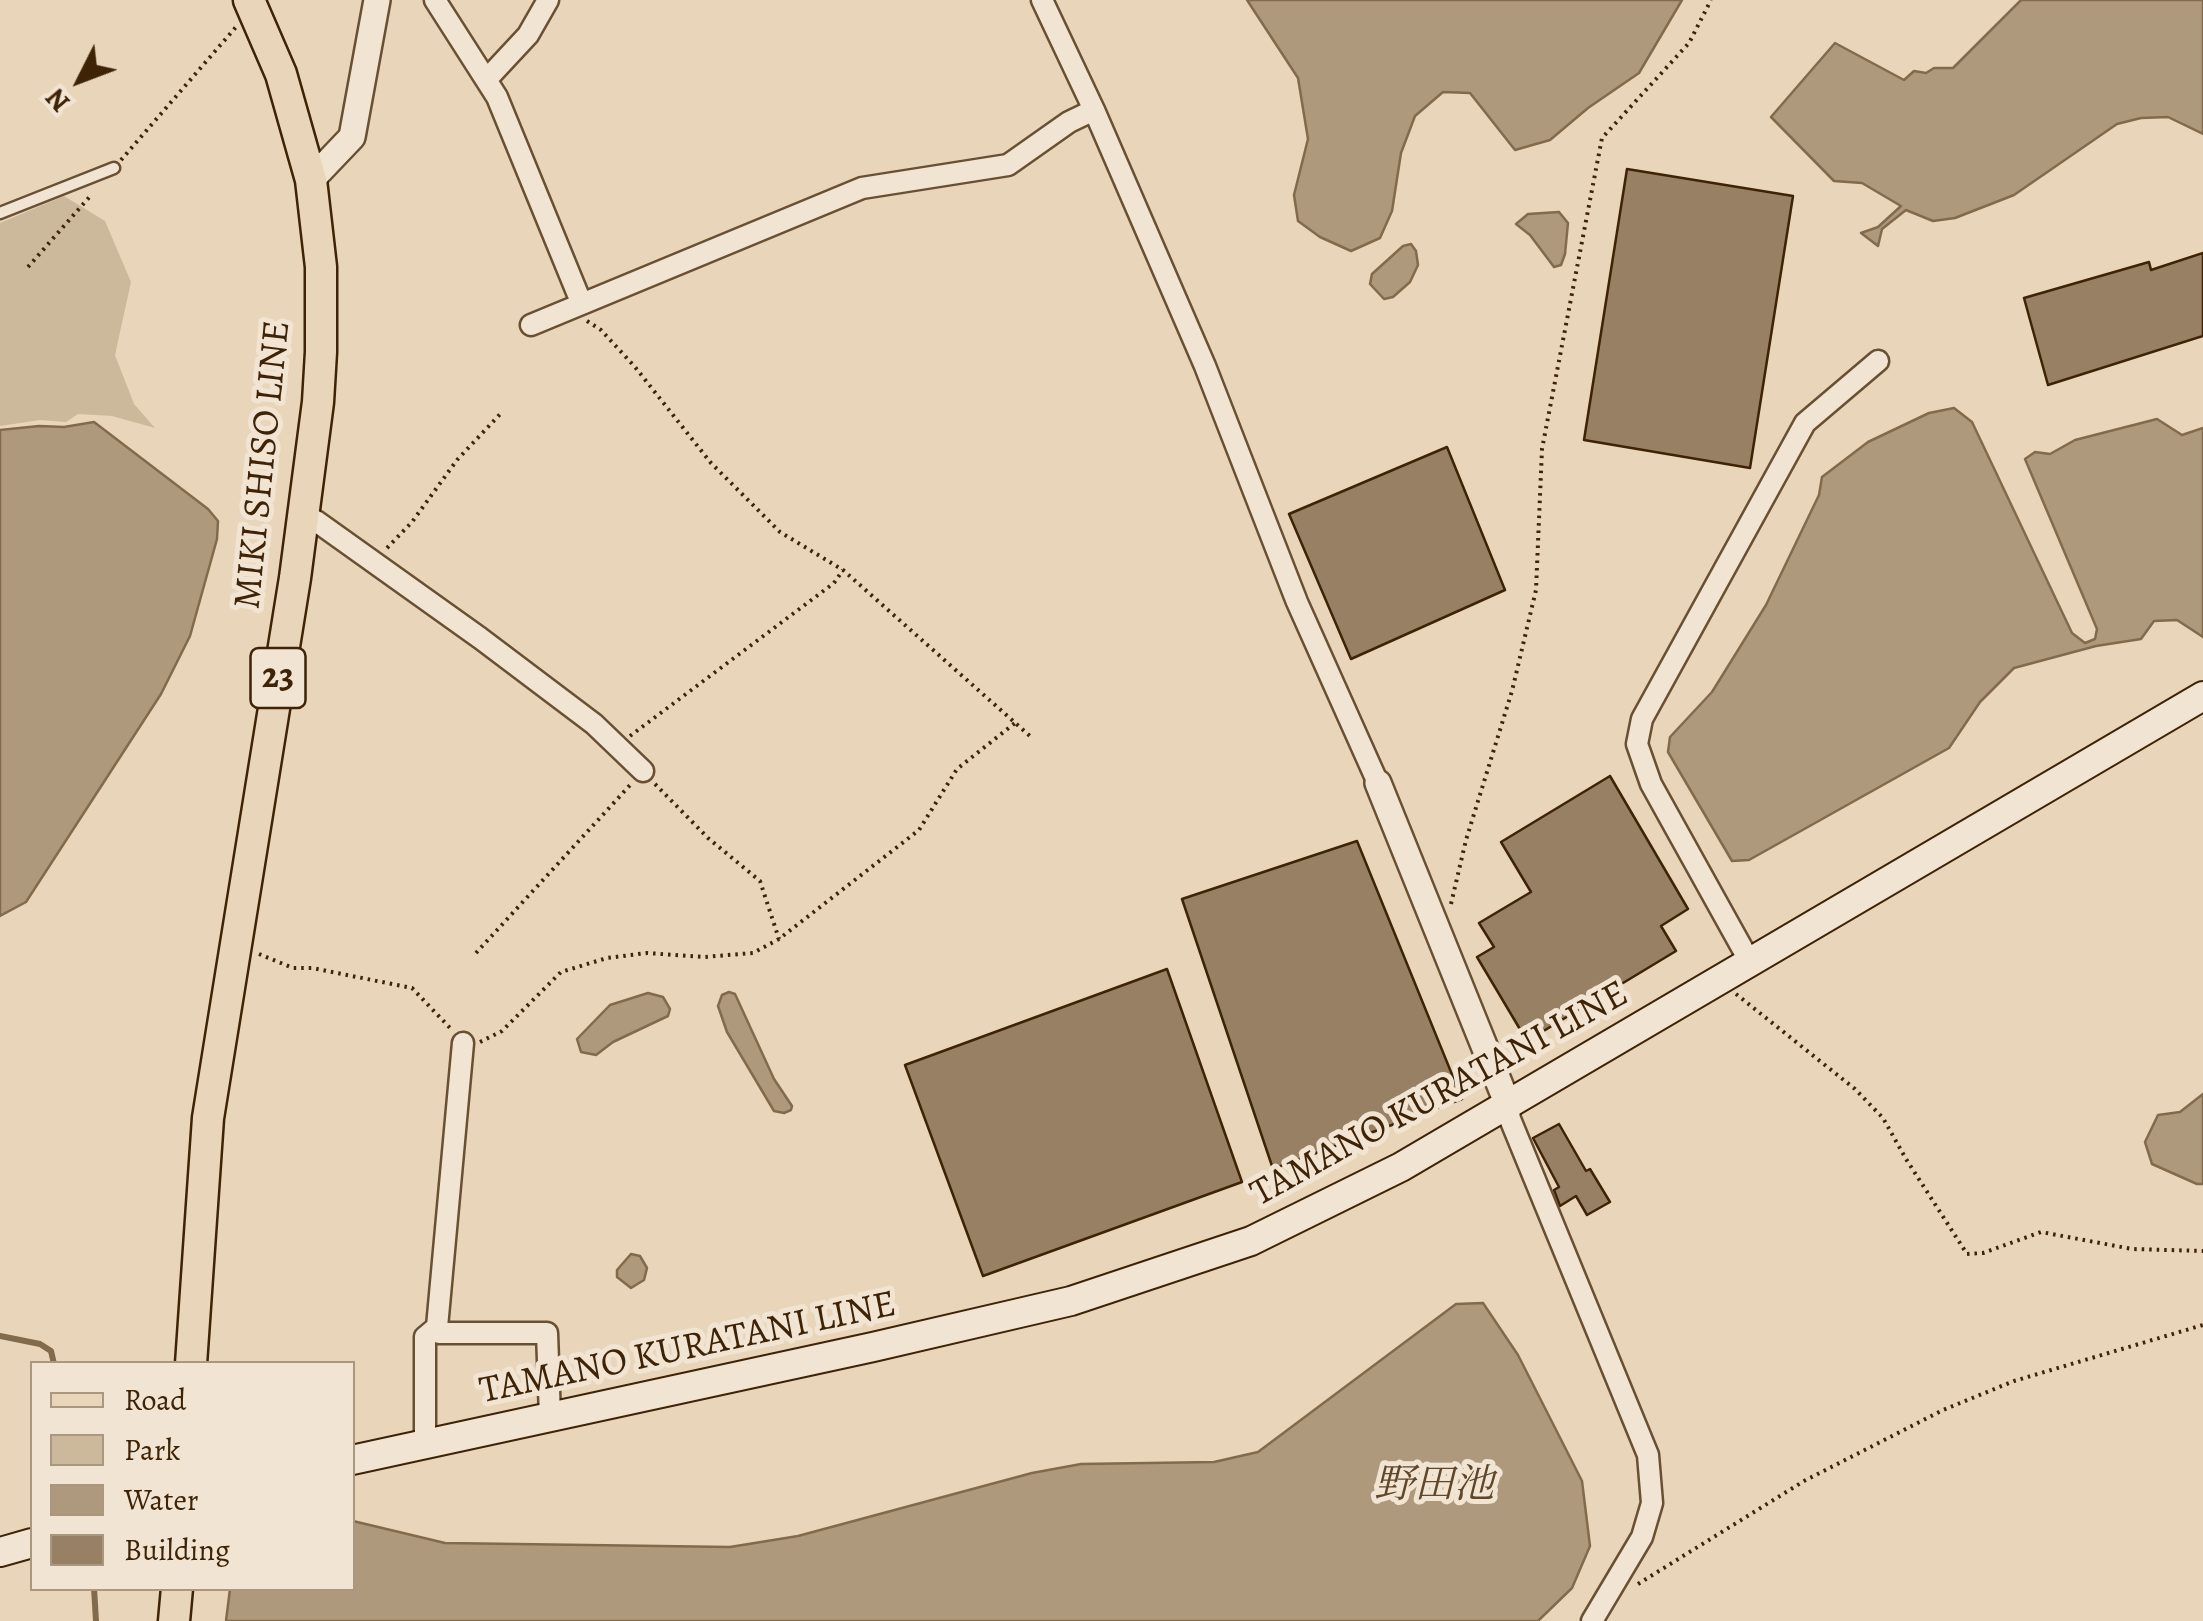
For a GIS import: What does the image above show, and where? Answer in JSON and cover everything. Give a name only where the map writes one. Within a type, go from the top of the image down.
[{"type":"main road","name":"MIKI SHISO LINE","points":[[191,1361],[208,1118],[295,578],[321,352],[321,267],[310,180],[281,74],[251,4]]},
{"type":"main road","name":"TAMANO KURATANI LINE","points":[[355,1459],[873,1348],[1071,1301],[1252,1241],[1312,1213],[1508,1105],[2203,696]]},
{"type":"main road","points":[[0,1552],[30,1544]]},
{"type":"main road","points":[[174,1621],[177,1591]]},
{"type":"street","points":[[310,180],[352,138],[377,0],[389,0]]},
{"type":"street","points":[[435,0],[488,79],[582,302]]},
{"type":"street","points":[[488,79],[528,35],[548,0]]},
{"type":"street","points":[[1042,0],[1205,366],[1297,602],[1378,783],[1648,1455],[1652,1503],[1642,1537],[1592,1621]]},
{"type":"street","points":[[532,325],[862,188],[1008,166],[1069,122],[1094,110]]},
{"type":"street","points":[[1752,964],[1651,784],[1637,744],[1642,719],[1804,423],[1878,362]]},
{"type":"street","points":[[301,520],[316,521],[509,660],[619,746],[643,771]]},
{"type":"street","points":[[425,1445],[425,1337],[437,1328],[463,1043]]},
{"type":"street","points":[[434,1330],[547,1333],[550,1417]]},
{"type":"lane","points":[[0,213],[114,168]]},
{"type":"path","points":[[1434,922],[1450,910],[1466,840],[1512,691],[1536,590],[1542,449],[1602,138],[1689,43],[1711,0]]},
{"type":"path","points":[[28,267],[251,4]]},
{"type":"path","points":[[582,302],[581,316],[601,330],[710,463],[780,532],[843,570],[1030,736]]},
{"type":"path","points":[[374,562],[412,522],[457,460],[503,411]]},
{"type":"path","points":[[619,746],[834,583],[843,570]]},
{"type":"path","points":[[234,950],[253,951],[293,968],[312,968],[412,988],[463,1043],[477,1044],[502,1031],[562,972],[607,958],[647,952],[704,958],[753,953],[780,939],[918,830],[957,769],[1015,723]]},
{"type":"path","points":[[476,953],[643,771],[708,838],[760,881],[780,939]]},
{"type":"path","points":[[1721,981],[1856,1088],[1883,1118],[1968,1254],[1983,1253],[2041,1232],[2132,1249],[2203,1252]]},
{"type":"path","points":[[1613,1589],[1631,1588],[1804,1481],[1943,1410],[2014,1381],[2203,1325]]},
{"type":"green space","points":[[64,196],[105,221],[131,282],[115,355],[134,404],[155,428],[112,416],[78,414],[66,422],[40,420],[0,426],[0,223]]},
{"type":"water","points":[[1247,0],[1682,0],[1639,73],[1550,140],[1515,150],[1470,93],[1443,92],[1415,116],[1401,153],[1392,211],[1380,238],[1351,251],[1320,237],[1298,221],[1294,195],[1308,139],[1298,78]]},
{"type":"water","points":[[2021,0],[2203,0],[2203,134],[2168,117],[2117,124],[2014,195],[1955,218],[1933,221],[1906,210],[1882,229],[1878,246],[1861,233],[1878,227],[1901,206],[1862,183],[1834,181],[1771,117],[1835,43],[1904,80],[1914,71],[1953,68]]},
{"type":"water","points":[[1559,212],[1568,223],[1565,254],[1561,265],[1554,267],[1530,235],[1516,224],[1528,214]]},
{"type":"water","points":[[1411,244],[1418,265],[1410,282],[1393,297],[1384,299],[1370,284],[1372,274],[1403,246]]},
{"type":"water","points":[[1954,408],[1972,422],[2072,633],[2085,643],[2095,639],[2097,629],[2025,459],[2035,452],[2050,454],[2075,440],[2157,419],[2182,435],[2203,428],[2203,637],[2177,620],[2154,621],[2141,639],[2096,646],[2014,668],[1980,702],[1949,748],[1749,860],[1732,861],[1668,752],[1670,737],[1712,692],[1766,605],[1819,495],[1822,477],[1868,442],[1929,413]]},
{"type":"water","points":[[94,422],[208,509],[218,521],[217,539],[190,636],[161,694],[26,902],[0,916],[0,430]]},
{"type":"water","points":[[648,993],[663,997],[670,1009],[668,1016],[613,1042],[596,1055],[581,1052],[577,1039],[610,1005]]},
{"type":"water","points":[[735,994],[791,1110],[774,1111],[727,1032],[718,1006],[722,995]]},
{"type":"water","points":[[2203,1094],[2203,1184],[2197,1184],[2152,1164],[2145,1142],[2158,1115],[2180,1112]]},
{"type":"water","points":[[631,1254],[640,1256],[647,1268],[644,1280],[631,1288],[617,1277],[617,1270]]},
{"type":"water","name":"野田池","points":[[1483,1303],[1518,1355],[1582,1481],[1590,1546],[1572,1588],[1538,1621],[226,1621],[230,1591],[355,1591],[355,1521],[445,1543],[730,1547],[798,1536],[1032,1473],[1081,1464],[1214,1462],[1258,1452],[1456,1304]]},
{"type":"building","points":[[1627,169],[1793,196],[1750,468],[1584,440]]},
{"type":"building","points":[[2203,253],[2203,336],[2048,385],[2024,298],[2149,262],[2151,270]]},
{"type":"building","points":[[1447,447],[1505,590],[1351,659],[1289,514]]},
{"type":"building","points":[[1610,776],[1688,909],[1661,926],[1676,951],[1527,1041],[1477,957],[1494,947],[1479,923],[1531,892],[1501,842]]},
{"type":"building","points":[[1357,841],[1462,1099],[1273,1169],[1182,899]]},
{"type":"building","points":[[1167,969],[1242,1182],[983,1276],[905,1065]]},
{"type":"building","points":[[1559,1124],[1586,1171],[1590,1169],[1610,1202],[1587,1215],[1576,1196],[1560,1206],[1554,1190],[1559,1187],[1533,1138]]},
{"type":"waterway","points":[[0,1336],[40,1344],[51,1351],[53,1361]]},
{"type":"waterway","points":[[94,1591],[96,1621]]}]
